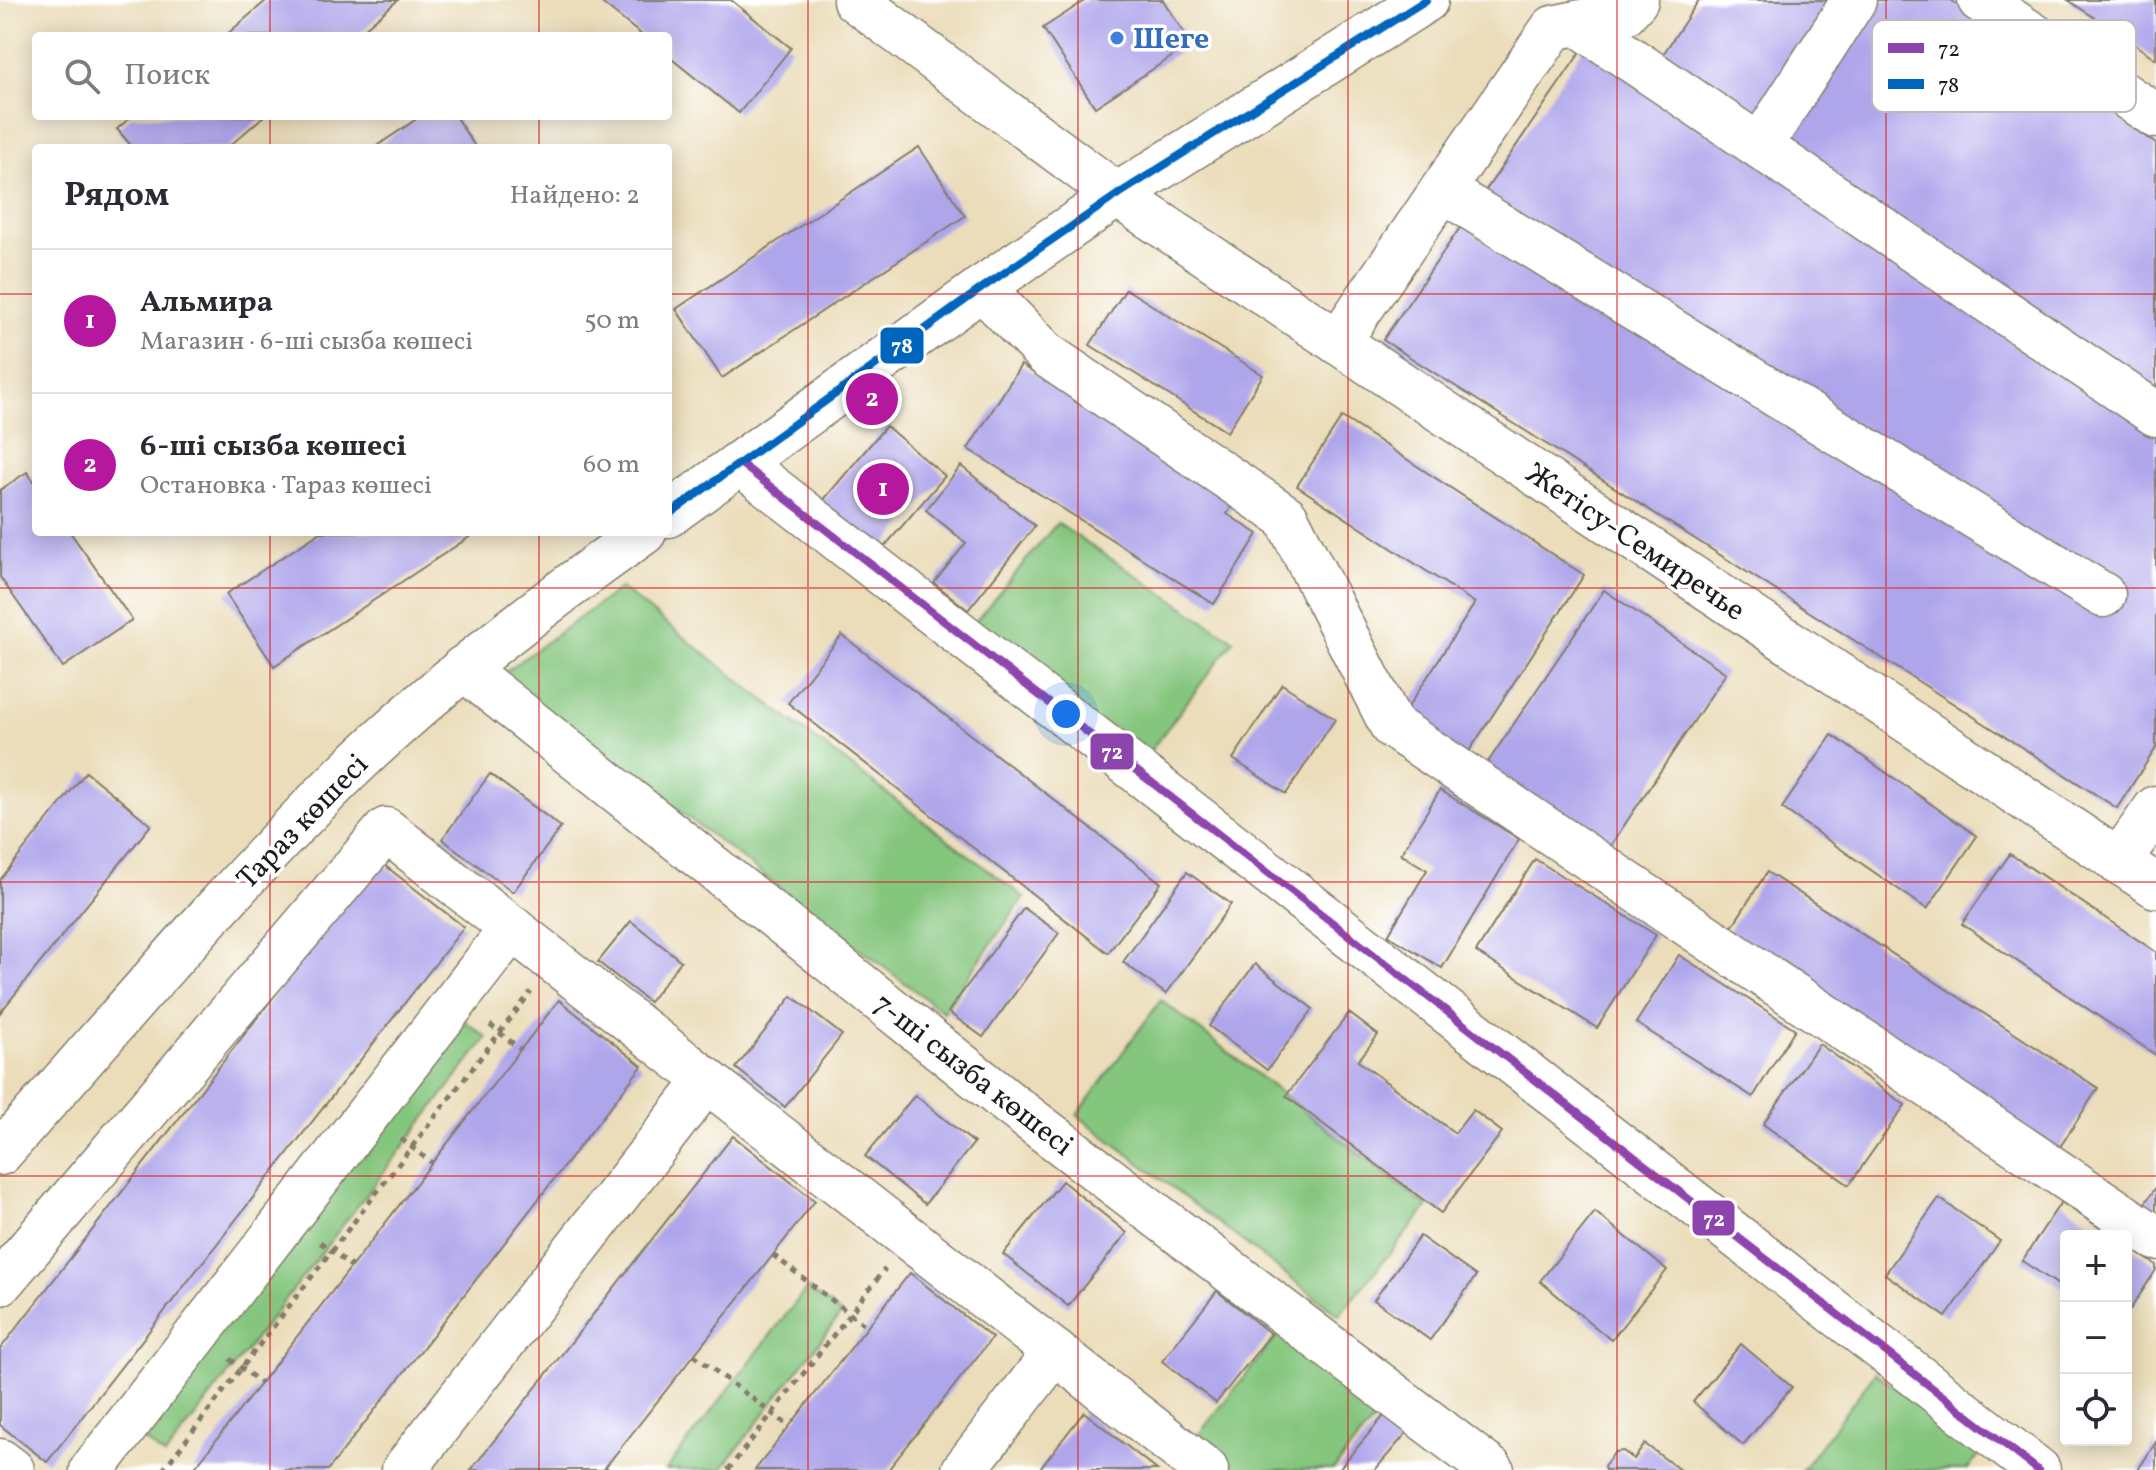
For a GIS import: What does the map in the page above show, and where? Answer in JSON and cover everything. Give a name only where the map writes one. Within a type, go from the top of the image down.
[{"type":"street","name":"Жетісу-Семиречье","points":[[855,0],[1117,195],[2156,886]]},
{"type":"street","points":[[672,512],[982,288],[1117,195],[1426,0]]},
{"type":"street","points":[[1338,342],[1553,28],[1624,13],[1636,0]]},
{"type":"street","points":[[1760,146],[1854,0]]},
{"type":"street","points":[[1980,0],[2010,20]]},
{"type":"street","points":[[1577,23],[2156,414]]},
{"type":"street","points":[[2136,103],[2156,116]]},
{"type":"street","points":[[1442,190],[2103,595]]},
{"type":"street","points":[[982,288],[1047,355],[1286,517],[1392,726],[2156,1238]]},
{"type":"street","points":[[740,463],[2038,1470]]},
{"type":"street","name":"Тараз көшесі","points":[[0,1153],[305,815],[390,732],[532,613],[638,536]]},
{"type":"street","name":"7-ші сызба көшесі","points":[[463,668],[1010,1104],[1492,1470]]},
{"type":"street","points":[[2118,862],[2156,808]]},
{"type":"street","points":[[0,1283],[386,830],[1206,1470]]},
{"type":"street","points":[[92,1470],[512,928]]},
{"type":"street","points":[[404,1470],[707,1080]]},
{"type":"street","points":[[964,1470],[1055,1352]]},
{"type":"street","points":[[0,1461],[12,1470]]},
{"type":"path","points":[[163,1470],[554,962]]},
{"type":"path","points":[[728,1470],[909,1238]]},
{"type":"path","points":[[773,1255],[867,1327]]},
{"type":"path","points":[[694,1355],[789,1426]]},
{"type":"green space","points":[[1057,523],[1234,640],[1141,763],[969,629]]},
{"type":"green space","points":[[621,588],[1024,897],[943,1012],[501,675]]},
{"type":"green space","points":[[1161,1000],[1428,1207],[1339,1315],[1077,1115]]},
{"type":"green space","points":[[453,1012],[487,1038],[165,1456],[131,1430]]},
{"type":"green space","points":[[807,1288],[841,1314],[721,1470],[666,1470]]},
{"type":"green space","points":[[1285,1326],[1387,1405],[1333,1470],[1234,1470],[1195,1439]]},
{"type":"green space","points":[[1875,1373],[1981,1454],[1967,1470],[1802,1470]]},
{"type":"building","points":[[267,0],[398,0],[361,32],[230,32]]},
{"type":"building","points":[[598,0],[731,0],[791,48],[739,113],[672,59],[672,32],[638,32]]},
{"type":"building","points":[[1086,0],[1163,0],[1191,44],[1095,107],[1043,28]]},
{"type":"building","points":[[1699,0],[1951,0],[1979,20],[1872,20],[1872,112],[2110,112],[2156,144],[2156,748],[2117,808],[1383,340],[1586,44],[1646,80]]},
{"type":"building","points":[[2068,0],[2156,0],[2156,59],[2136,46],[2136,20],[2098,20]]},
{"type":"building","points":[[127,120],[259,120],[232,144],[130,144],[117,129]]},
{"type":"building","points":[[415,120],[458,120],[473,144],[380,144]]},
{"type":"building","points":[[919,147],[965,216],[722,378],[676,309]]},
{"type":"building","points":[[1126,289],[1263,375],[1227,432],[1090,345]]},
{"type":"building","points":[[1021,365],[1235,501],[1227,514],[1258,534],[1214,604],[968,449]]},
{"type":"building","points":[[1342,417],[1584,575],[1464,759],[1401,718],[1475,603],[1297,486]]},
{"type":"building","points":[[886,426],[945,476],[879,553],[821,503]]},
{"type":"building","points":[[961,466],[1035,526],[968,610],[934,583],[966,543],[926,510]]},
{"type":"building","points":[[27,472],[32,479],[32,536],[73,536],[132,620],[63,667],[0,577],[0,490]]},
{"type":"building","points":[[315,536],[471,536],[274,666],[226,594]]},
{"type":"building","points":[[1604,590],[1726,673],[1605,854],[1482,771]]},
{"type":"building","points":[[842,635],[1161,883],[1108,953],[788,703]]},
{"type":"building","points":[[1282,684],[1335,719],[1286,794],[1233,759]]},
{"type":"building","points":[[1832,735],[1977,836],[1927,909],[1782,808]]},
{"type":"building","points":[[86,772],[151,825],[0,1013],[0,880]]},
{"type":"building","points":[[490,774],[561,827],[513,892],[442,839]]},
{"type":"building","points":[[1440,790],[1519,839],[1442,968],[1388,935],[1427,870],[1401,854]]},
{"type":"building","points":[[2010,854],[2156,952],[2156,1055],[1962,924]]},
{"type":"building","points":[[1535,859],[1656,935],[1597,1028],[1476,952]]},
{"type":"building","points":[[379,861],[464,927],[47,1462],[0,1425],[0,1349]]},
{"type":"building","points":[[1187,872],[1231,904],[1166,994],[1123,962]]},
{"type":"building","points":[[1767,872],[2098,1088],[2058,1150],[1728,933]]},
{"type":"building","points":[[1024,908],[1059,933],[983,1037],[948,1012]]},
{"type":"building","points":[[631,921],[681,961],[649,1002],[598,962]]},
{"type":"building","points":[[1679,955],[1795,1029],[1753,1097],[1636,1023]]},
{"type":"building","points":[[1255,964],[1313,1009],[1267,1070],[1209,1026]]},
{"type":"building","points":[[792,996],[842,1035],[785,1107],[736,1068]]},
{"type":"building","points":[[559,1000],[642,1066],[328,1470],[193,1470]]},
{"type":"building","points":[[1349,1013],[1378,1035],[1358,1061],[1455,1133],[1473,1110],[1502,1132],[1441,1213],[1286,1096]]},
{"type":"building","points":[[1819,1044],[1905,1105],[1849,1185],[1763,1124]]},
{"type":"building","points":[[915,1095],[974,1143],[925,1204],[865,1156]]},
{"type":"building","points":[[733,1136],[815,1201],[773,1255],[603,1470],[471,1470]]},
{"type":"building","points":[[1062,1181],[1127,1233],[1068,1306],[1003,1254]]},
{"type":"building","points":[[2156,1187],[2156,1226],[2138,1214]]},
{"type":"building","points":[[1939,1198],[2000,1241],[1946,1317],[1885,1274]]},
{"type":"building","points":[[2061,1202],[2103,1230],[2060,1230],[2060,1286],[2022,1261]]},
{"type":"building","points":[[1595,1212],[1667,1270],[1611,1340],[1540,1281]]},
{"type":"building","points":[[1420,1236],[1476,1276],[1430,1340],[1374,1300]]},
{"type":"building","points":[[2132,1249],[2156,1265],[2156,1270],[2132,1307]]},
{"type":"building","points":[[910,1273],[992,1338],[888,1470],[755,1470]]},
{"type":"building","points":[[1217,1291],[1271,1334],[1216,1403],[1162,1361]]},
{"type":"building","points":[[1741,1344],[1792,1387],[1743,1445],[1693,1402]]},
{"type":"building","points":[[1388,1411],[1410,1429],[1375,1470],[1338,1470]]},
{"type":"building","points":[[1084,1412],[1157,1470],[1039,1470]]},
{"type":"building","points":[[2156,1442],[2156,1470],[2138,1470]]},
{"type":"building","points":[[1645,1444],[1680,1470],[1605,1470],[1604,1466],[1615,1452],[1623,1451],[1634,1459]]},
{"type":"transit line","name":"78","points":[[672,512],[982,288],[1117,195],[1426,0]]},
{"type":"transit line","name":"72","points":[[740,463],[2038,1470]]},
{"type":"place","name":"Шеге","points":[[1117,38]]},
{"type":"place","name":"6-ші сызба көшесі","points":[[872,399]]},
{"type":"place","name":"Альмира","points":[[883,489]]}]
